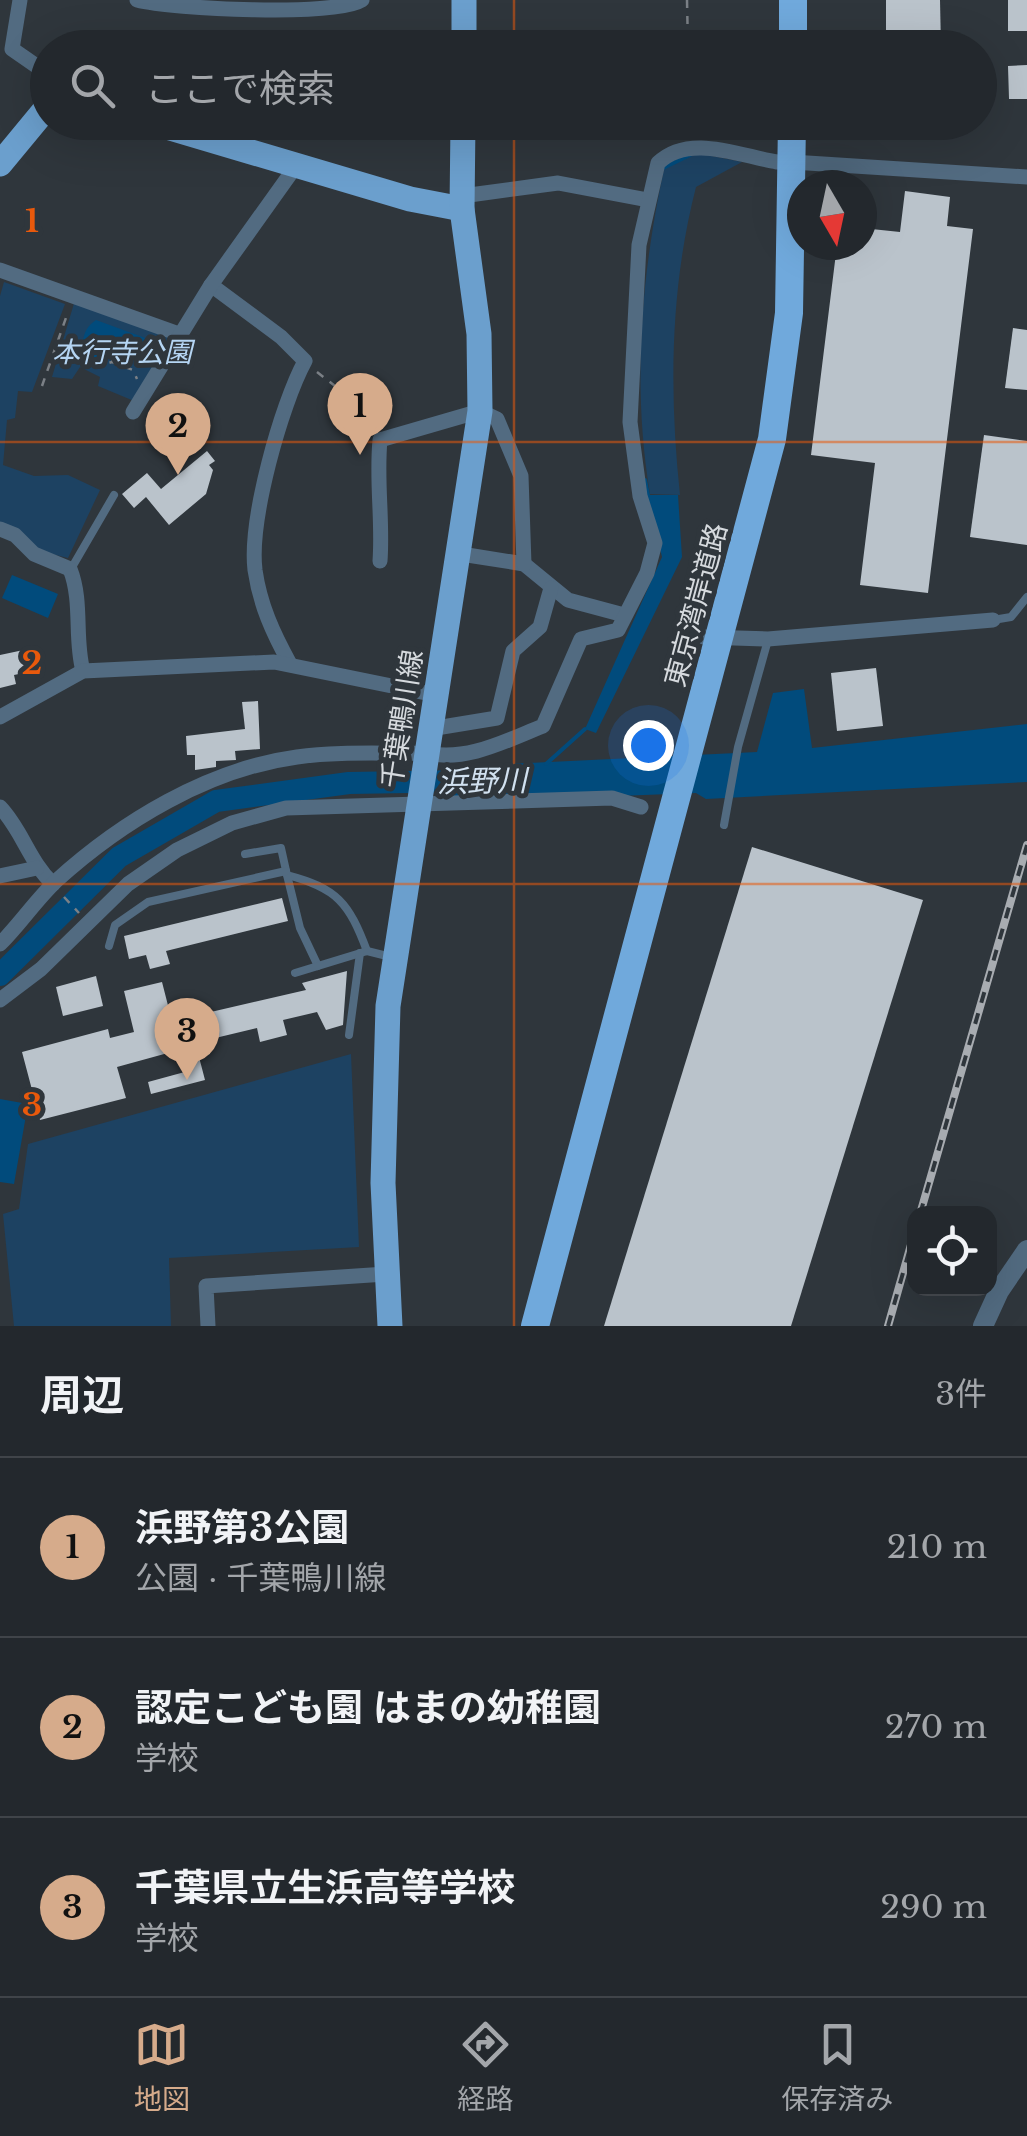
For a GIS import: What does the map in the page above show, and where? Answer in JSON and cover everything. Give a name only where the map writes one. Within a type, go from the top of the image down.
[{"type":"highway","points":[[777,0],[777,30]]},
{"type":"highway","points":[[792,30],[793,0]]},
{"type":"highway","name":"東京湾岸道路","points":[[781,140],[785,162]]},
{"type":"highway","name":"東京湾岸道路","points":[[520,1326],[660,801],[683,749],[712,638],[761,408],[789,140]]},
{"type":"highway","name":"東京湾岸道路","points":[[535,1326],[660,801]]},
{"type":"main road","points":[[464,0],[464,30]]},
{"type":"main road","points":[[0,164],[30,128]]},
{"type":"main road","points":[[210,140],[410,199],[462,202]]},
{"type":"main road","name":"千葉鴨川線","points":[[390,1326],[384,1092],[394,958],[461,554],[480,410],[480,334],[462,202],[462,140]]},
{"type":"street","points":[[20,0],[12,49],[30,62]]},
{"type":"street","points":[[137,0],[185,6],[294,8],[351,7],[362,0]]},
{"type":"street","points":[[427,746],[446,758],[543,726],[581,639],[618,630],[647,573],[655,542],[640,496],[630,422],[639,245],[658,163],[680,150],[712,149],[785,162],[1027,178]]},
{"type":"street","points":[[133,412],[211,285],[296,166]]},
{"type":"street","points":[[462,202],[558,183],[648,200]]},
{"type":"street","points":[[0,270],[179,334]]},
{"type":"street","points":[[211,285],[281,337],[305,361],[278,428],[256,543],[260,594],[270,627],[290,664]]},
{"type":"street","points":[[380,561],[383,521],[376,482],[380,440],[480,410],[497,419],[521,476],[524,564]]},
{"type":"street","points":[[0,529],[15,535],[34,554],[70,569],[77,588],[78,654],[83,672]]},
{"type":"street","points":[[461,554],[524,564],[568,600],[624,615]]},
{"type":"street","points":[[0,944],[55,887],[149,813],[197,786],[298,757],[427,746],[496,718],[508,684],[513,651],[540,627],[551,588]]},
{"type":"street","points":[[712,638],[768,640],[993,620]]},
{"type":"street","points":[[0,717],[83,672],[290,664],[436,695]]},
{"type":"street","points":[[0,1017],[4,998],[128,884],[176,850],[232,823],[286,808],[612,798],[660,801]]},
{"type":"street","points":[[0,807],[12,820],[36,868],[55,887]]},
{"type":"street","points":[[0,876],[36,868]]},
{"type":"street","points":[[984,1326],[998,1291],[1027,1250]]},
{"type":"street","points":[[208,1326],[206,1286],[386,1274]]},
{"type":"lane","points":[[70,569],[114,495]]},
{"type":"lane","points":[[993,620],[1011,618],[1027,596]]},
{"type":"lane","points":[[724,826],[738,747],[768,640]]},
{"type":"lane","points":[[245,854],[281,848],[300,928],[318,966]]},
{"type":"lane","points":[[109,946],[114,924],[148,902],[286,873],[321,884],[352,910],[364,952],[349,1035]]},
{"type":"lane","points":[[295,973],[364,952],[394,958]]},
{"type":"path","points":[[688,0],[688,30]]},
{"type":"path","points":[[42,386],[74,296]]},
{"type":"path","points":[[112,362],[127,331]]},
{"type":"path","points":[[56,346],[78,350],[82,362],[92,368],[112,362],[133,370],[143,394]]},
{"type":"path","points":[[305,361],[344,393],[384,414],[394,436]]},
{"type":"path","points":[[55,887],[88,921]]},
{"type":"green space","points":[[697,153],[742,162],[696,187],[681,263],[674,340],[680,495],[650,494],[640,372],[650,250],[664,169]]},
{"type":"green space","points":[[4,282],[65,304],[32,392],[18,391],[15,418],[7,420],[3,465],[34,476],[68,475],[100,490],[68,558],[39,551],[0,524],[0,296]]},
{"type":"green space","name":"本行寺公園","points":[[75,300],[173,336],[134,401],[98,386],[100,377],[80,367],[72,379],[52,377]]},
{"type":"green space","points":[[351,1054],[359,1247],[169,1258],[171,1326],[14,1326],[3,1214],[19,1209],[28,1144]]},
{"type":"water","points":[[96,320],[156,342],[138,365],[130,348],[116,342],[108,359],[93,365],[83,341]]},
{"type":"water","points":[[647,495],[678,495],[682,557],[596,733],[585,729],[662,557]]},
{"type":"water","points":[[12,575],[58,594],[48,618],[2,598]]},
{"type":"water","points":[[804,689],[812,748],[1027,724],[1027,782],[706,799],[696,793],[437,803],[443,767],[757,752],[773,693]]},
{"type":"water","points":[[0,1099],[28,1104],[14,1184],[0,1182]]},
{"type":"building","points":[[886,0],[940,0],[941,30],[886,30]]},
{"type":"building","points":[[1008,0],[1027,0],[1027,31],[1008,31]]},
{"type":"building","points":[[1027,65],[1027,99],[1009,99],[1008,66]]},
{"type":"building","points":[[905,191],[950,197],[947,226],[973,229],[928,593],[860,585],[875,463],[811,455],[835,260],[877,260],[877,230],[900,232]]},
{"type":"building","points":[[1013,328],[1027,330],[1027,390],[1005,388]]},
{"type":"building","points":[[984,435],[1027,441],[1027,545],[970,537]]},
{"type":"building","points":[[207,451],[215,461],[209,465],[213,470],[206,494],[169,525],[146,497],[134,508],[122,494],[147,473],[161,489]]},
{"type":"building","points":[[33,648],[38,670],[14,675],[16,684],[0,688],[0,655]]},
{"type":"building","points":[[876,668],[883,726],[837,731],[831,673]]},
{"type":"building","points":[[258,701],[260,749],[235,751],[236,760],[216,761],[216,767],[195,770],[195,755],[187,755],[186,736],[245,729],[242,702]]},
{"type":"building","points":[[752,847],[923,900],[791,1326],[604,1326]]},
{"type":"building","points":[[282,898],[288,921],[166,951],[170,964],[150,969],[146,955],[129,959],[124,936]]},
{"type":"building","points":[[347,971],[343,1025],[326,1030],[317,1012],[283,1020],[287,1035],[260,1042],[257,1028],[207,1040],[210,1054],[199,1057],[205,1080],[151,1094],[148,1082],[192,1070],[186,1048],[117,1067],[126,1098],[40,1120],[22,1052],[108,1029],[110,1038],[134,1032],[124,991],[162,982],[172,1021],[306,990],[302,983]]},
{"type":"building","points":[[96,976],[103,1006],[63,1016],[56,987]]},
{"type":"waterway","points":[[663,168],[690,155]]},
{"type":"waterway","points":[[645,480],[648,495]]},
{"type":"waterway","points":[[546,764],[585,729]]},
{"type":"waterway","name":"浜野川","points":[[0,975],[119,857],[216,801],[349,783],[467,781]]},
{"type":"railway","points":[[922,1206],[1027,845]]},
{"type":"railway","points":[[888,1326],[907,1259]]},
{"type":"place","name":"浜野第3公園","points":[[360,455]]},
{"type":"place","name":"認定こども園 はまの幼稚園","points":[[178,475]]},
{"type":"place","name":"千葉県立生浜高等学校","points":[[187,1080]]}]
